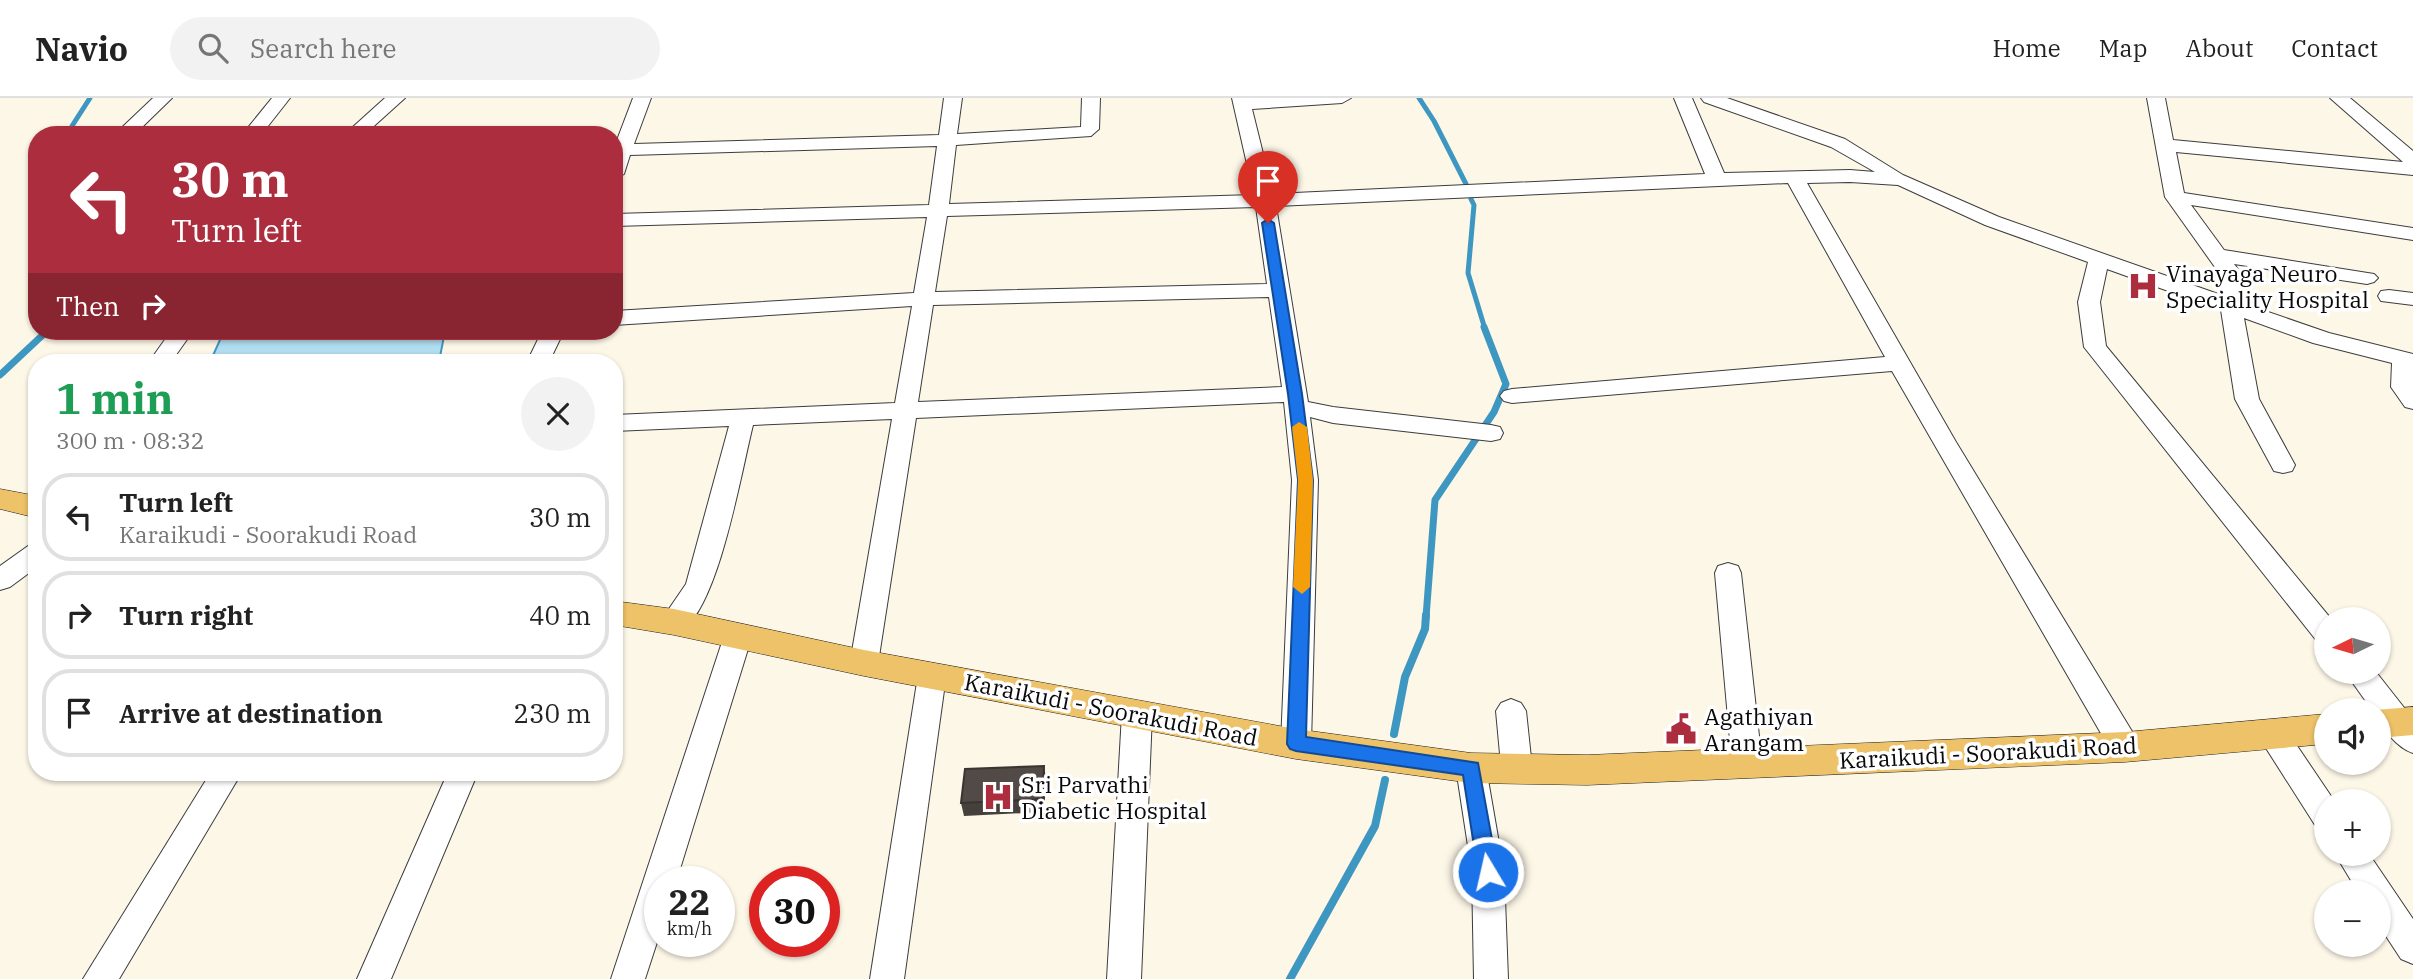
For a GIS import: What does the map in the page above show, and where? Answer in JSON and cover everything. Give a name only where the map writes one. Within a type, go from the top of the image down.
[{"type":"main road","points":[[0,499],[28,505]]},
{"type":"main road","name":"Karaikudi - Soorakudi Road","points":[[623,614],[674,622],[864,663],[1296,744],[1471,768],[1587,769],[2125,747],[2314,730]]},
{"type":"street","points":[[133,126],[163,98]]},
{"type":"street","points":[[258,126],[281,98]]},
{"type":"street","points":[[364,126],[396,98]]},
{"type":"street","points":[[642,98],[623,150],[947,140],[1085,132],[1090,130],[1091,98]]},
{"type":"street","points":[[864,663],[938,211],[953,98]]},
{"type":"street","points":[[1296,744],[1306,480],[1265,201],[1241,101],[1342,98]]},
{"type":"street","points":[[1683,98],[1717,180]]},
{"type":"street","points":[[1710,98],[1838,143],[1902,180],[1992,222],[2321,338],[2408,360],[2403,387],[2413,402]]},
{"type":"street","points":[[2156,98],[2175,197],[2233,277],[2231,306],[2247,399],[2283,465]]},
{"type":"street","points":[[2339,98],[2413,161]]},
{"type":"street","points":[[2165,145],[2413,169]]},
{"type":"street","points":[[623,220],[1265,201],[1794,177],[1850,176],[1902,180]]},
{"type":"street","points":[[1794,177],[1899,363],[2125,747]]},
{"type":"street","points":[[2175,197],[2413,234]]},
{"type":"street","points":[[2216,254],[2367,278]]},
{"type":"street","points":[[2099,260],[2089,302],[2095,347],[2314,617]]},
{"type":"street","points":[[623,317],[923,299],[1279,290]]},
{"type":"street","points":[[2389,296],[2413,299]]},
{"type":"street","points":[[1512,396],[1899,363]]},
{"type":"street","points":[[623,423],[906,411],[1296,400],[1333,415],[1491,433]]},
{"type":"street","points":[[674,622],[699,586],[743,418]]},
{"type":"street","points":[[0,580],[28,560]]},
{"type":"street","points":[[1728,573],[1747,763]]},
{"type":"street","points":[[628,979],[738,636]]},
{"type":"street","points":[[887,979],[932,676]]},
{"type":"street","points":[[2367,684],[2401,727]]},
{"type":"street","points":[[1506,769],[1516,758],[1511,711]]},
{"type":"street","points":[[1124,979],[1138,714]]},
{"type":"street","points":[[2272,734],[2314,798]]},
{"type":"street","points":[[1471,768],[1488,872],[1491,979]]},
{"type":"street","points":[[100,979],[221,781]]},
{"type":"street","points":[[374,979],[459,781]]},
{"type":"street","points":[[2391,915],[2413,948]]},
{"type":"water","points":[[220,340],[443,340],[441,354],[214,354]]},
{"type":"building","points":[[1044,766],[1042,799],[961,803],[965,769]]},
{"type":"waterway","points":[[72,126],[90,98]]},
{"type":"waterway","points":[[1419,98],[1434,121],[1466,184]]},
{"type":"waterway","points":[[1471,199],[1474,205],[1468,273],[1485,329]]},
{"type":"waterway","points":[[1426,617],[1435,500],[1494,412],[1506,384],[1484,327]]},
{"type":"waterway","points":[[0,375],[37,340]]},
{"type":"waterway","points":[[1394,734],[1405,677],[1425,629],[1426,615]]},
{"type":"waterway","points":[[1290,979],[1375,826],[1385,780]]},
{"type":"slow traffic","points":[[1299,427],[1306,480],[1302,587]]},
{"type":"place","name":"Vinayaga Neuro Speciality Hospital","points":[[2143,286]]},
{"type":"place","name":"Agathiyan Arangam","points":[[1681,729]]},
{"type":"place","name":"Sri Parvathi Diabetic Hospital","points":[[998,797]]},
{"type":"route","points":[[1268,223],[1306,480],[1296,744],[1471,768],[1488,872]]}]
